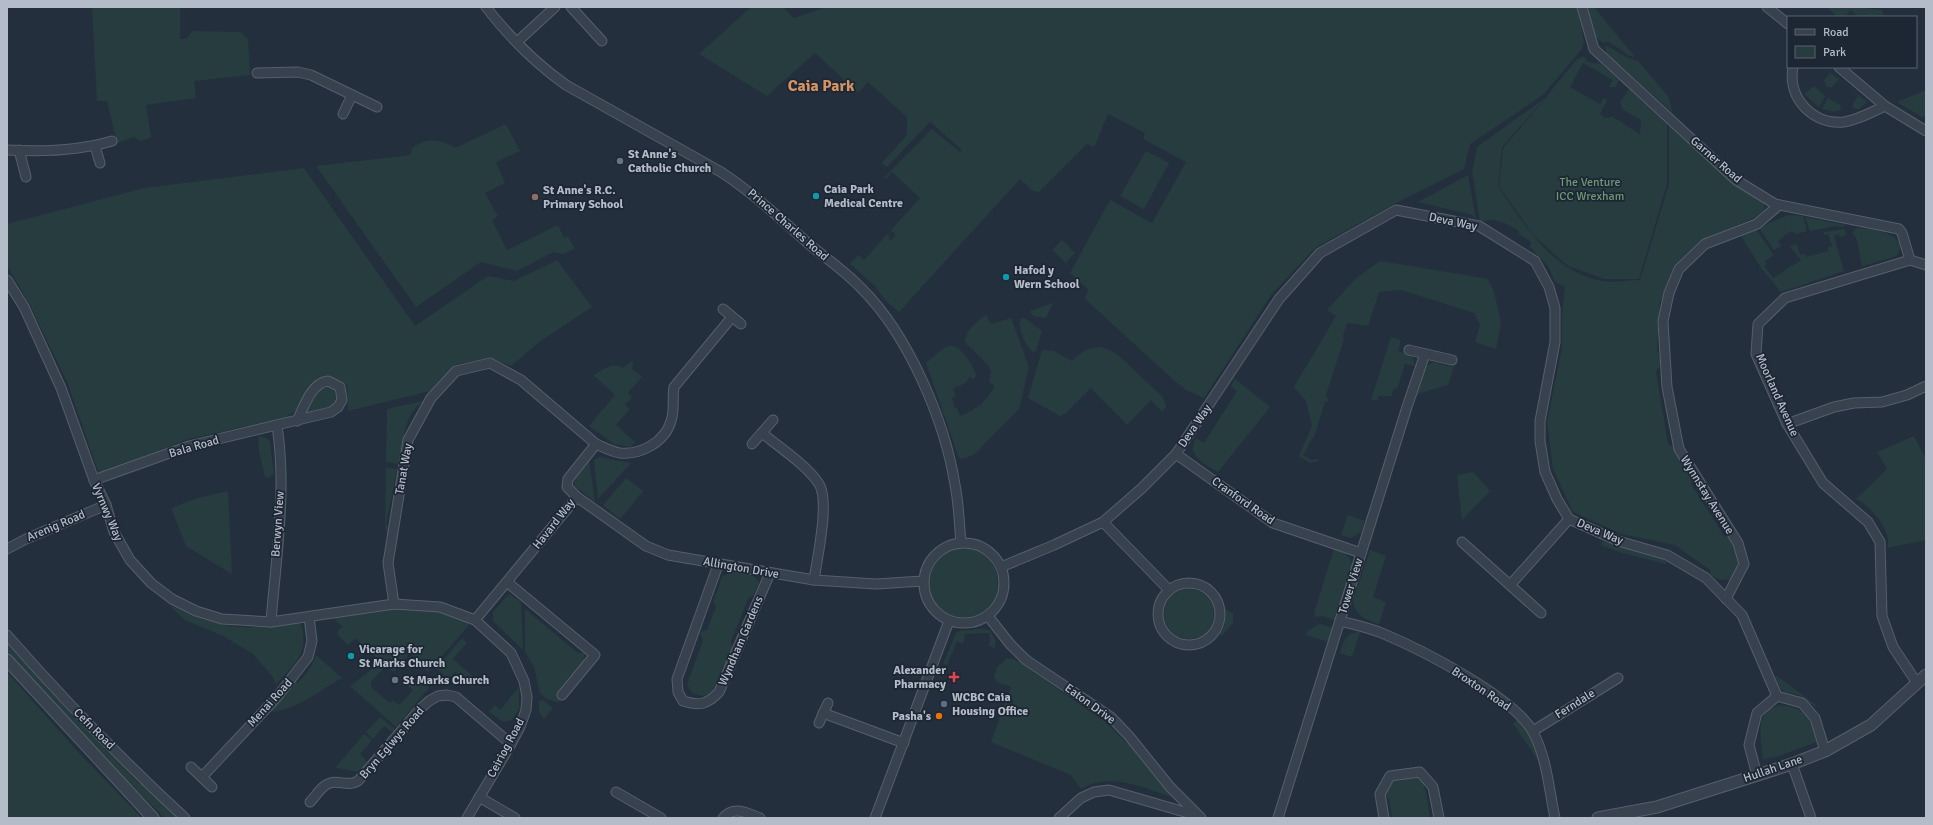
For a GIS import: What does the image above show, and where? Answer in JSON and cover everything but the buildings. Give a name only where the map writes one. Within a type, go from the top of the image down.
[{"type":"street","name":"Prince Charles Road","points":[[486,7],[532,58],[566,85],[721,172],[744,187],[861,288],[880,309],[912,360],[940,428],[955,485],[961,542]]},
{"type":"street","points":[[517,42],[555,7]]},
{"type":"street","points":[[571,7],[602,41]]},
{"type":"street","name":"Garner Road","points":[[1582,7],[1594,49],[1736,180],[1779,205],[1899,229],[1902,233],[1910,260]]},
{"type":"street","points":[[1767,7],[1787,23]]},
{"type":"street","points":[[1793,68],[1792,80],[1796,95],[1800,103],[1814,116],[1824,120],[1846,122],[1885,106]]},
{"type":"street","points":[[1840,68],[1885,106],[1926,131]]},
{"type":"street","points":[[257,73],[298,72],[311,75],[377,107]]},
{"type":"street","points":[[343,114],[352,95]]},
{"type":"street","points":[[7,150],[74,149],[95,146],[112,141]]},
{"type":"street","points":[[95,146],[100,163]]},
{"type":"street","points":[[19,150],[26,177]]},
{"type":"street","name":"Wynnstay Avenue","points":[[1726,599],[1744,564],[1738,543],[1679,449],[1667,387],[1663,321],[1669,293],[1679,269],[1705,244],[1757,224],[1779,205]]},
{"type":"street","name":"Deva Way","points":[[1001,567],[1054,545],[1102,522],[1141,489],[1176,454],[1231,374],[1279,299],[1320,253],[1396,210],[1479,226],[1535,261],[1550,287],[1555,308],[1556,328],[1540,421],[1540,441],[1545,472],[1557,499],[1570,519],[1618,541],[1667,555],[1706,578],[1742,615],[1777,696]]},
{"type":"street","points":[[1910,260],[1926,265]]},
{"type":"street","name":"Moorland Avenue","points":[[1910,260],[1785,298],[1758,324],[1756,354],[1787,424],[1823,483],[1868,522],[1880,542],[1882,616],[1893,647],[1917,683]]},
{"type":"street","name":"Vyrnwy Way","points":[[7,280],[24,307],[61,388],[94,480],[106,505],[114,532],[130,560],[151,583],[172,599],[196,611],[222,619],[271,622],[309,618],[394,604],[440,607],[475,620]]},
{"type":"street","points":[[723,309],[741,324]]},
{"type":"street","points":[[596,444],[620,453],[644,450],[661,438],[671,422],[674,406],[674,387],[732,317]]},
{"type":"street","points":[[1409,350],[1452,360]]},
{"type":"street","name":"Tower View","points":[[1278,818],[1406,407],[1426,354]]},
{"type":"street","name":"Tanat Way","points":[[394,604],[388,563],[408,440],[431,398],[456,371],[490,363],[521,380],[596,444]]},
{"type":"street","name":"Bala Road","points":[[94,480],[189,446],[277,426],[331,412],[338,407],[343,395],[340,387],[328,381],[318,384],[296,421]]},
{"type":"street","points":[[1787,424],[1834,407],[1854,403],[1882,402],[1907,395],[1926,386]]},
{"type":"street","points":[[752,444],[773,420]]},
{"type":"street","name":"Berwyn View","points":[[271,622],[282,478],[281,453],[277,426]]},
{"type":"street","points":[[762,433],[812,474],[820,484],[824,496],[824,506],[814,580]]},
{"type":"street","name":"Havard Way","points":[[475,620],[577,497],[567,487],[568,479],[596,444]]},
{"type":"street","name":"Cranford Road","points":[[1176,454],[1273,523],[1361,553]]},
{"type":"street","name":"Allington Drive","points":[[577,497],[646,546],[668,555],[718,565],[814,580],[876,584],[923,581]]},
{"type":"street","name":"Arenig Road","points":[[7,549],[26,539],[106,505]]},
{"type":"street","points":[[1511,584],[1570,519]]},
{"type":"street","points":[[1102,522],[1169,590]]},
{"type":"street","points":[[961,542],[974,544],[985,548],[995,557],[1001,567],[1004,580],[1003,594],[997,606],[988,616],[976,622],[963,624],[950,621],[938,615],[930,606],[924,594],[923,581],[925,570],[931,559],[944,548],[961,542]]},
{"type":"street","points":[[1462,542],[1511,584],[1541,613]]},
{"type":"street","name":"Wyndham Gardens","points":[[718,565],[677,679],[678,692],[683,701],[696,705],[711,701],[719,692],[770,573]]},
{"type":"street","points":[[507,582],[595,655],[562,695]]},
{"type":"street","points":[[1188,583],[1198,584],[1208,589],[1215,597],[1219,607],[1220,617],[1217,627],[1211,636],[1203,642],[1194,645],[1184,645],[1174,642],[1166,635],[1160,627],[1158,607],[1162,598],[1169,590],[1178,585],[1188,583]]},
{"type":"street","name":"Eaton Drive","points":[[988,616],[1010,644],[1026,660],[1111,717],[1129,736],[1170,788],[1198,816]]},
{"type":"street","name":"Menai Road","points":[[202,777],[277,697],[308,657],[312,641],[309,618]]},
{"type":"street","name":"Ceiriog Road","points":[[467,818],[511,744],[526,710],[527,697],[524,681],[511,653],[475,620]]},
{"type":"street","points":[[875,818],[950,621]]},
{"type":"street","name":"Broxton Road","points":[[1340,621],[1383,633],[1437,659],[1488,691],[1513,710],[1533,731],[1543,754],[1555,818]]},
{"type":"street","name":"Cefn Road","points":[[7,635],[56,690],[156,791],[185,818]]},
{"type":"street","name":"Cefn Road","points":[[7,660],[153,818]]},
{"type":"street","name":"Hullah Lane","points":[[1598,818],[1657,807],[1792,764],[1825,751],[1871,725],[1926,675]]},
{"type":"street","name":"Ferndale","points":[[1533,731],[1618,678]]},
{"type":"street","name":"Bryn Eglwys Road","points":[[310,802],[325,785],[336,782],[349,785],[358,781],[420,709],[438,696],[447,695],[456,697],[511,744]]},
{"type":"street","points":[[1757,775],[1749,745],[1757,713],[1777,696],[1802,703],[1815,718],[1825,751]]},
{"type":"street","points":[[819,723],[828,703]]},
{"type":"street","points":[[823,714],[904,743]]},
{"type":"street","points":[[1792,764],[1811,818]]},
{"type":"street","points":[[191,767],[212,787]]},
{"type":"street","points":[[1384,818],[1380,794],[1390,776],[1420,772],[1433,787],[1439,818]]},
{"type":"street","points":[[1059,818],[1081,798],[1094,792],[1109,790],[1198,816]]},
{"type":"street","points":[[616,792],[661,818]]},
{"type":"street","points":[[480,797],[515,818]]},
{"type":"street","points":[[723,818],[732,811],[739,810],[760,818]]},
{"type":"green space","points":[[92,7],[180,7],[180,39],[187,39],[192,31],[240,32],[248,39],[250,75],[194,81],[196,98],[146,105],[151,138],[140,141],[134,137],[117,143],[107,101],[97,101]]},
{"type":"green space","points":[[751,7],[783,7],[794,18],[827,7],[1578,7],[1584,42],[1582,49],[1543,95],[1470,144],[1464,169],[1394,204],[1315,248],[1271,295],[1204,398],[1186,390],[1177,383],[1085,299],[1088,289],[1070,273],[1110,200],[1152,223],[1186,162],[1143,139],[1145,133],[1108,114],[1094,147],[1087,144],[1039,192],[1033,191],[1020,179],[899,312],[885,300],[875,286],[850,264],[858,255],[864,260],[888,233],[890,241],[896,235],[891,230],[920,198],[892,172],[886,179],[884,178],[932,129],[960,152],[962,150],[930,122],[887,167],[882,163],[907,135],[907,117],[868,82],[858,93],[815,53],[767,96],[699,54]]},
{"type":"green space","points":[[1588,7],[1594,7],[1635,57],[1630,56],[1607,41],[1604,43],[1595,37]]},
{"type":"green space","points":[[1826,7],[1856,7],[1882,10],[1884,16],[1857,16],[1851,10],[1846,16],[1837,16]]},
{"type":"green space","points":[[1605,45],[1629,58],[1638,61],[1668,96],[1673,113],[1606,53]]},
{"type":"green space","name":"The Venture ICC Wrexham","points":[[1584,56],[1588,62],[1601,64],[1616,77],[1616,80],[1618,78],[1619,80],[1616,87],[1609,87],[1613,80],[1583,63],[1570,87],[1600,104],[1604,97],[1607,101],[1600,114],[1605,118],[1613,117],[1640,134],[1641,120],[1623,110],[1620,102],[1629,89],[1667,124],[1667,184],[1639,279],[1604,279],[1568,266],[1536,238],[1555,258],[1569,268],[1585,276],[1603,281],[1617,282],[1640,280],[1669,184],[1669,126],[1672,124],[1762,199],[1765,209],[1756,217],[1702,240],[1688,252],[1677,266],[1665,298],[1660,301],[1657,351],[1662,356],[1662,362],[1656,372],[1668,444],[1677,449],[1693,476],[1691,484],[1724,536],[1733,539],[1736,547],[1738,564],[1733,577],[1728,580],[1711,575],[1710,570],[1675,545],[1621,534],[1573,512],[1553,469],[1547,422],[1562,348],[1562,314],[1565,287],[1555,282],[1548,266],[1530,247],[1531,242],[1519,234],[1519,231],[1507,224],[1495,220],[1480,221],[1472,171],[1477,147],[1545,98],[1577,59]],"holes":[[[1558,84],[1503,148],[1499,187],[1534,236],[1498,187],[1502,147]]]},
{"type":"green space","points":[[1824,68],[1839,79],[1832,87],[1827,87],[1824,80],[1830,73]]},
{"type":"green space","points":[[1814,86],[1825,96],[1819,107],[1804,94]]},
{"type":"green space","points":[[1846,86],[1867,102],[1859,109],[1855,109],[1852,106],[1858,96]]},
{"type":"green space","points":[[1926,90],[1926,116],[1922,117],[1897,102]]},
{"type":"green space","points":[[1828,98],[1840,105],[1841,110],[1834,112],[1822,109]]},
{"type":"green space","points":[[506,124],[520,151],[496,162],[505,183],[485,193],[498,216],[492,220],[507,250],[558,225],[564,238],[568,236],[575,249],[562,254],[553,252],[517,271],[481,262],[416,307],[316,166],[411,155],[412,148],[418,144],[434,140],[455,148]]},
{"type":"green space","points":[[1146,151],[1169,163],[1144,209],[1120,196]]},
{"type":"green space","points":[[304,168],[415,326],[488,276],[514,281],[557,260],[592,307],[542,340],[511,366],[490,358],[455,365],[430,391],[348,411],[347,385],[335,379],[320,379],[315,383],[296,411],[285,418],[188,439],[99,474],[68,384],[29,303],[7,266],[7,224],[144,188]]},
{"type":"green space","points":[[1468,175],[1476,220],[1473,215],[1418,202]]},
{"type":"green space","points":[[1788,215],[1803,216],[1807,231],[1797,234],[1791,231],[1778,241],[1781,246],[1774,250],[1759,228]]},
{"type":"green space","points":[[1805,217],[1845,225],[1844,227],[1835,226],[1810,231]]},
{"type":"green space","points":[[1857,228],[1875,230],[1894,237],[1901,246],[1898,254],[1894,257],[1862,266],[1856,237],[1852,233]]},
{"type":"green space","points":[[1756,229],[1774,255],[1765,261],[1767,264],[1764,266],[1773,278],[1801,260],[1790,247],[1796,243],[1800,255],[1805,254],[1806,257],[1828,251],[1828,247],[1832,246],[1828,234],[1824,235],[1824,232],[1844,229],[1846,234],[1843,237],[1839,236],[1839,233],[1834,236],[1844,271],[1781,292],[1761,268],[1741,236]]},
{"type":"green space","points":[[1062,240],[1075,253],[1066,263],[1052,250]]},
{"type":"green space","points":[[1380,261],[1488,279],[1494,292],[1501,323],[1496,349],[1475,342],[1480,325],[1474,313],[1401,290],[1379,292],[1368,326],[1347,323],[1343,336],[1344,339],[1326,395],[1329,401],[1325,402],[1315,434],[1303,455],[1311,460],[1318,459],[1319,461],[1310,463],[1299,456],[1312,426],[1306,401],[1294,387],[1336,316],[1327,310],[1355,279]]},
{"type":"green space","points":[[1053,303],[1046,318],[1033,316],[1030,311]]},
{"type":"green space","points":[[986,315],[991,324],[1011,318],[1029,367],[1019,409],[975,454],[963,459],[959,458],[926,363],[946,347],[956,347],[960,350],[969,360],[976,375],[974,380],[970,377],[965,383],[953,389],[956,397],[952,398],[955,408],[957,408],[960,416],[971,411],[980,404],[995,386],[989,382],[991,371],[988,365],[965,342],[969,330],[975,323]]},
{"type":"green space","points":[[1021,318],[1026,319],[1042,331],[1036,351],[1033,352],[1027,346],[1021,331]]},
{"type":"green space","points":[[1391,337],[1401,340],[1398,351],[1412,355],[1415,366],[1405,364],[1397,389],[1394,388],[1391,396],[1379,396],[1377,398],[1378,400],[1371,400]]},
{"type":"green space","points":[[1101,347],[1112,351],[1119,356],[1163,397],[1166,407],[1162,412],[1151,400],[1127,425],[1091,388],[1065,414],[1060,416],[1028,398],[1042,350],[1054,351],[1072,361],[1085,351],[1092,348]]},
{"type":"green space","points":[[633,360],[632,369],[642,377],[628,393],[632,397],[625,405],[630,409],[616,425],[635,442],[630,447],[614,444],[589,426],[615,395],[593,375],[615,365],[623,368]]},
{"type":"green space","points":[[1433,362],[1454,367],[1448,385],[1417,394],[1425,367]]},
{"type":"green space","points":[[1235,379],[1270,407],[1218,472],[1198,458],[1193,449],[1193,444],[1196,438],[1204,443],[1237,391],[1231,386]]},
{"type":"green space","points":[[327,387],[334,391],[336,396],[335,401],[328,408],[318,412],[308,413],[306,410],[318,391]]},
{"type":"green space","points":[[422,401],[424,402],[418,405],[408,421],[401,446],[403,450],[398,464],[386,462],[387,409]]},
{"type":"green space","points":[[258,436],[267,438],[270,442],[274,474],[268,478],[265,477],[259,452]]},
{"type":"green space","points":[[1914,436],[1926,459],[1926,540],[1887,548],[1887,535],[1884,527],[1867,507],[1856,499],[1887,469],[1877,452]]},
{"type":"green space","points":[[599,457],[631,463],[598,499],[594,460]]},
{"type":"green space","points":[[589,460],[595,502],[574,485],[575,476]]},
{"type":"green space","points":[[386,467],[397,469],[386,524],[390,529],[388,534],[385,529]]},
{"type":"green space","points":[[1473,472],[1490,491],[1462,520],[1457,475]]},
{"type":"green space","points":[[626,478],[643,491],[620,519],[603,505]]},
{"type":"green space","points":[[228,491],[232,574],[186,546],[171,508],[198,498]]},
{"type":"green space","points":[[1348,515],[1365,521],[1361,532],[1351,538],[1341,535]]},
{"type":"green space","points":[[1602,541],[1666,561],[1666,564],[1619,552],[1601,545]]},
{"type":"green space","points":[[963,548],[976,551],[988,558],[995,570],[998,583],[995,596],[988,608],[976,615],[963,618],[950,615],[938,608],[931,596],[928,583],[931,570],[938,558],[950,551]]},
{"type":"green space","points":[[1334,549],[1349,558],[1353,569],[1340,610],[1338,610],[1335,620],[1322,616],[1315,617],[1314,613]]},
{"type":"green space","points":[[1370,550],[1386,556],[1373,597],[1386,602],[1379,624],[1366,619],[1359,614],[1353,600]]},
{"type":"green space","points":[[731,572],[751,575],[759,583],[754,595],[749,597],[731,641],[733,648],[727,665],[723,666],[712,691],[703,696],[698,695],[691,691],[687,684],[703,641],[700,632],[707,630],[716,607],[713,602],[722,577]]},
{"type":"green space","points":[[1184,589],[1194,589],[1207,596],[1214,609],[1214,619],[1207,632],[1194,639],[1184,639],[1175,635],[1168,628],[1164,619],[1164,609],[1168,600],[1175,593]]},
{"type":"green space","points":[[509,594],[521,602],[523,650],[493,621],[493,612]]},
{"type":"green space","points":[[169,605],[199,618],[231,626],[253,627],[282,623],[299,623],[303,630],[304,642],[300,656],[276,684],[272,676],[253,654],[225,637],[185,620]]},
{"type":"green space","points":[[395,607],[440,608],[471,623],[428,672],[422,667],[423,664],[410,653],[394,672],[386,666],[371,682],[371,687],[390,703],[393,700],[399,705],[413,690],[408,686],[415,678],[420,682],[424,677],[429,688],[396,727],[350,686],[381,662],[355,638],[348,645],[337,634],[338,630],[343,627],[332,617]]},
{"type":"green space","points":[[525,609],[578,653],[585,653],[583,662],[557,692],[562,697],[558,703],[547,699],[540,693],[534,667],[525,652]]},
{"type":"green space","points":[[1225,609],[1233,613],[1233,623],[1222,636],[1220,633],[1224,627]]},
{"type":"green space","points":[[1320,624],[1333,628],[1328,642],[1306,635],[1307,631]]},
{"type":"green space","points":[[981,629],[990,630],[996,641],[994,650],[992,646],[988,646],[990,642],[989,633],[965,634],[963,644],[957,641],[947,665],[943,664],[956,633],[959,631]]},
{"type":"green space","points":[[1355,632],[1360,632],[1352,657],[1340,653],[1346,638]]},
{"type":"green space","points":[[7,638],[45,679],[46,687],[78,721],[89,726],[88,731],[96,739],[98,737],[103,742],[101,745],[139,784],[145,783],[184,818],[165,818],[91,746],[7,652]]},
{"type":"green space","points":[[462,638],[467,643],[453,659],[477,680],[472,687],[455,672],[448,679],[436,668]]},
{"type":"green space","points":[[316,655],[342,678],[297,705],[287,709],[267,712],[295,681],[298,683],[311,667]]},
{"type":"green space","points":[[1007,658],[1016,660],[1104,721],[1129,745],[1171,797],[1137,786],[1115,781],[1092,784],[1081,789],[1071,775],[991,742],[1005,703],[1012,705],[1014,701],[1007,698],[1011,687],[997,682],[994,677],[997,667]]},
{"type":"green space","points":[[7,672],[80,754],[142,818],[7,818]]},
{"type":"green space","points":[[1775,676],[1816,705],[1815,707],[1799,695],[1785,692],[1780,688]]},
{"type":"green space","points":[[519,687],[519,709],[512,720],[503,722],[489,712],[495,705],[500,710]]},
{"type":"green space","points":[[543,700],[553,708],[544,719],[539,712],[539,701]]},
{"type":"green space","points":[[1781,705],[1796,709],[1806,716],[1813,727],[1817,742],[1776,757],[1763,759],[1760,734],[1762,719],[1772,708]]},
{"type":"green space","points":[[380,717],[396,730],[392,732],[384,726],[373,739],[366,732]]},
{"type":"green space","points":[[1517,719],[1533,739],[1538,751],[1540,763],[1513,724]]},
{"type":"green space","points":[[364,734],[372,740],[360,754],[368,763],[358,772],[337,768],[336,767]]},
{"type":"green space","points":[[1417,777],[1424,781],[1430,818],[1392,818],[1389,799],[1385,796],[1385,791],[1393,781],[1414,779]]},
{"type":"place","name":"St Anne's Catholic Church","points":[[620,161]]},
{"type":"place","name":"Caia Park Medical Centre","points":[[816,196]]},
{"type":"place","name":"St Anne's R.C. Primary School","points":[[535,197]]},
{"type":"place","name":"Hafod y Wern School","points":[[1006,277]]},
{"type":"place","name":"Vicarage for St Marks Church","points":[[351,656]]},
{"type":"place","name":"Alexander Pharmacy","points":[[954,677]]},
{"type":"place","name":"St Marks Church","points":[[395,680]]},
{"type":"place","name":"WCBC Caia Housing Office","points":[[944,704]]},
{"type":"place","name":"Pasha's","points":[[939,716]]},
{"type":"district","name":"Caia Park","points":[[821,86]]}]
